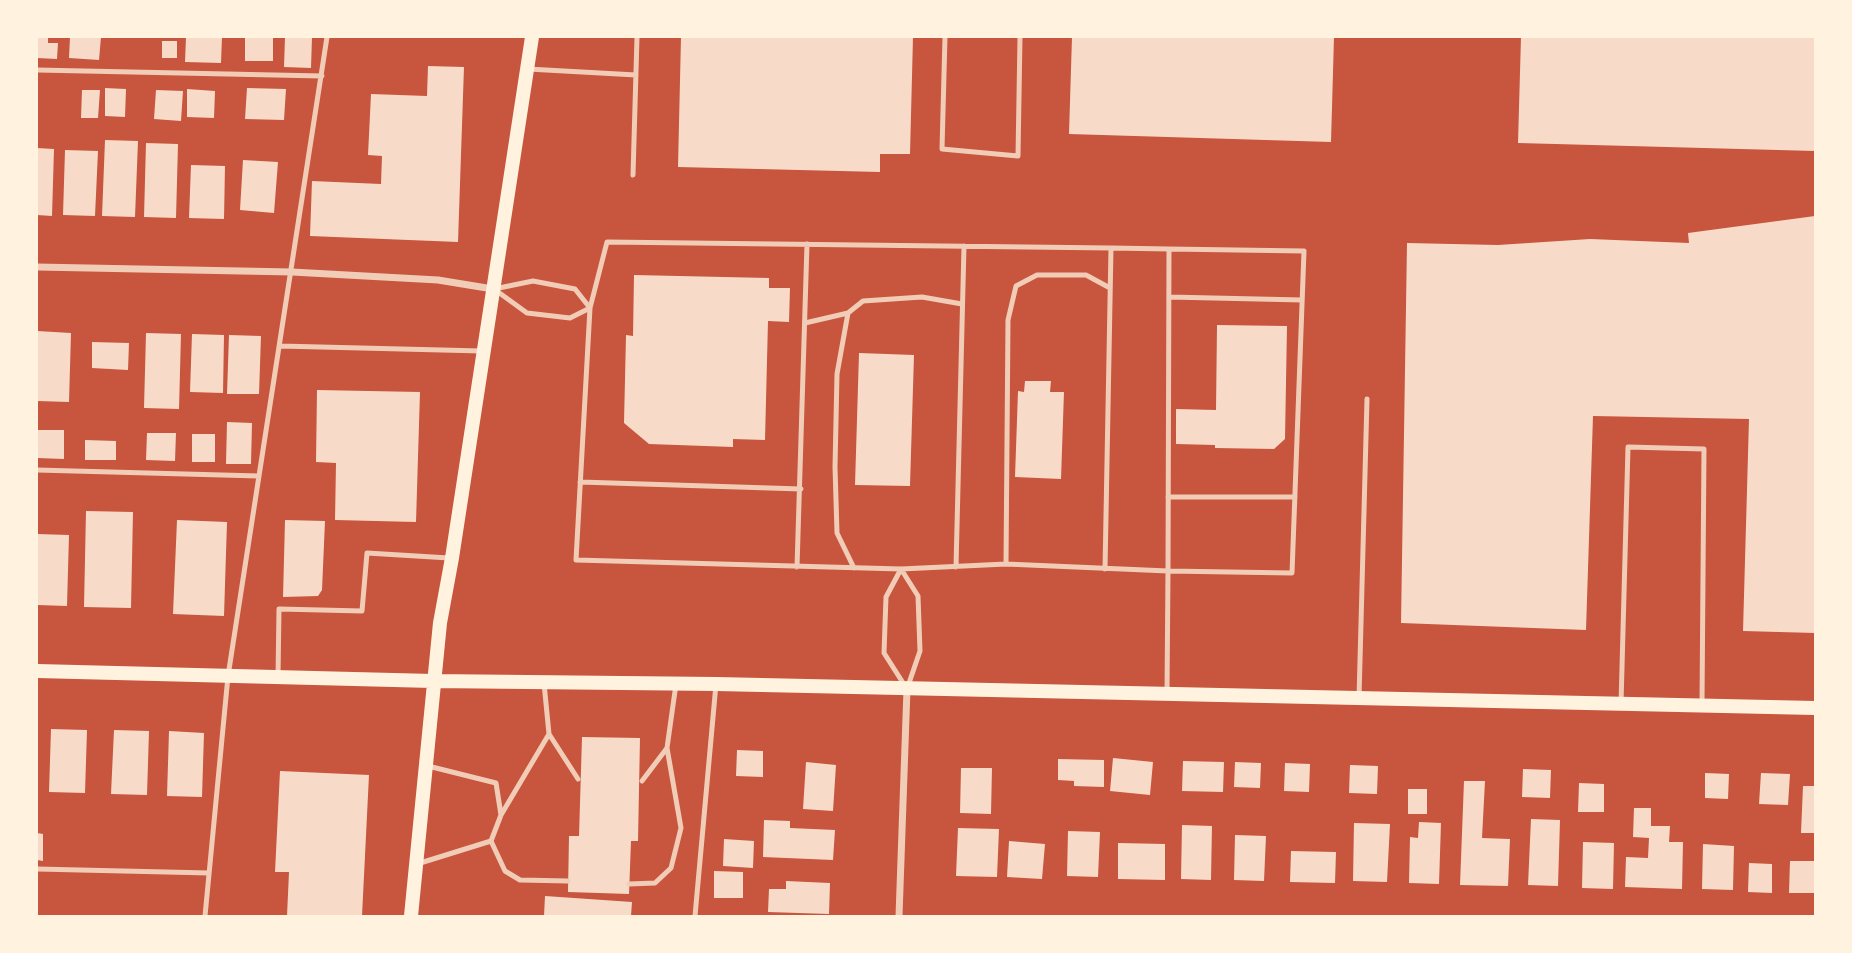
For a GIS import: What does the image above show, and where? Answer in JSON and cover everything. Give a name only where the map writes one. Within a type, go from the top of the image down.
[{"type":"main road","points":[[411,916],[440,623],[453,558],[532,37]]},
{"type":"main road","points":[[37,671],[1815,708]]},
{"type":"street","points":[[37,267],[292,272],[438,280],[494,289]]},
{"type":"street","points":[[899,916],[907,689]]},
{"type":"lane","points":[[205,916],[228,676],[327,37]]},
{"type":"lane","points":[[633,174],[637,37]]},
{"type":"lane","points":[[945,37],[942,149],[1018,156],[1020,37]]},
{"type":"lane","points":[[528,69],[636,75]]},
{"type":"lane","points":[[37,70],[322,76]]},
{"type":"lane","points":[[607,242],[807,244],[1304,251],[1292,573],[1006,564],[901,569],[576,560],[590,308],[607,242]]},
{"type":"lane","points":[[797,567],[807,244]]},
{"type":"lane","points":[[956,567],[964,246]]},
{"type":"lane","points":[[1105,569],[1111,248]]},
{"type":"lane","points":[[1167,694],[1170,249]]},
{"type":"lane","points":[[1006,564],[1008,320],[1016,286],[1037,275],[1086,275],[1110,288]]},
{"type":"lane","points":[[494,289],[533,281],[575,289],[590,308]]},
{"type":"lane","points":[[494,289],[527,313],[570,318],[590,308]]},
{"type":"lane","points":[[805,323],[848,313],[863,301],[922,297],[962,304]]},
{"type":"lane","points":[[1169,297],[1302,300]]},
{"type":"lane","points":[[848,313],[837,374],[836,533],[854,568]]},
{"type":"lane","points":[[280,346],[485,351]]},
{"type":"lane","points":[[1359,698],[1367,399]]},
{"type":"lane","points":[[1621,704],[1628,447],[1691,448],[1704,449],[1702,706]]},
{"type":"lane","points":[[37,470],[259,476]]},
{"type":"lane","points":[[580,482],[801,489]]},
{"type":"lane","points":[[1168,497],[1295,497]]},
{"type":"lane","points":[[278,677],[279,609],[362,611],[367,553],[453,558]]},
{"type":"lane","points":[[901,569],[886,597],[884,653],[907,689]]},
{"type":"lane","points":[[901,569],[918,596],[920,652],[907,689]]},
{"type":"lane","points":[[544,682],[549,734],[578,779]]},
{"type":"lane","points":[[629,884],[655,883],[671,868],[681,828],[667,748],[676,684]]},
{"type":"lane","points":[[695,916],[716,684]]},
{"type":"lane","points":[[549,734],[501,815],[491,841],[505,872],[520,880],[568,881]]},
{"type":"lane","points":[[642,781],[667,748]]},
{"type":"lane","points":[[426,766],[496,783],[501,815]]},
{"type":"lane","points":[[416,864],[491,841]]},
{"type":"lane","points":[[37,869],[209,873]]},
{"type":"building","points":[[37,37],[48,37],[48,43],[58,43],[57,59],[37,58]]},
{"type":"building","points":[[70,37],[101,37],[99,60],[69,58]]},
{"type":"building","points":[[186,37],[222,37],[221,63],[185,62]]},
{"type":"building","points":[[245,37],[273,37],[273,61],[245,61]]},
{"type":"building","points":[[285,37],[312,37],[311,68],[284,67]]},
{"type":"building","points":[[681,37],[913,37],[910,154],[880,154],[880,172],[678,167]]},
{"type":"building","points":[[1072,37],[1334,37],[1331,142],[1069,134]]},
{"type":"building","points":[[1521,37],[1815,37],[1815,151],[1518,143]]},
{"type":"building","points":[[162,41],[177,41],[177,58],[162,58]]},
{"type":"building","points":[[428,66],[464,67],[458,242],[310,236],[312,181],[381,184],[382,156],[368,155],[371,94],[427,96]]},
{"type":"building","points":[[105,88],[126,89],[125,117],[105,116]]},
{"type":"building","points":[[247,88],[286,89],[284,120],[245,119]]},
{"type":"building","points":[[187,89],[215,91],[214,118],[187,117]]},
{"type":"building","points":[[82,90],[100,90],[98,118],[81,118]]},
{"type":"building","points":[[156,90],[183,91],[181,121],[154,119]]},
{"type":"building","points":[[105,140],[138,141],[135,217],[102,216]]},
{"type":"building","points":[[146,143],[178,144],[176,218],[144,217]]},
{"type":"building","points":[[37,148],[54,149],[52,216],[37,215]]},
{"type":"building","points":[[65,150],[98,151],[95,216],[63,215]]},
{"type":"building","points":[[243,160],[278,162],[274,213],[240,210]]},
{"type":"building","points":[[191,165],[225,166],[224,219],[189,218]]},
{"type":"building","points":[[1815,216],[1815,633],[1743,631],[1749,419],[1593,416],[1586,630],[1401,623],[1407,243],[1498,245],[1590,239],[1689,243],[1688,233]]},
{"type":"building","points":[[634,275],[769,278],[769,288],[790,288],[789,322],[768,321],[765,440],[733,439],[733,447],[649,444],[624,423],[626,335],[633,336]]},
{"type":"building","points":[[1217,325],[1287,326],[1285,439],[1274,449],[1176,444],[1176,409],[1216,410]]},
{"type":"building","points":[[37,331],[71,333],[69,402],[37,401]]},
{"type":"building","points":[[146,333],[181,334],[179,409],[144,408]]},
{"type":"building","points":[[192,334],[224,335],[223,393],[190,392]]},
{"type":"building","points":[[229,335],[261,336],[259,394],[227,394]]},
{"type":"building","points":[[92,342],[129,343],[128,370],[92,368]]},
{"type":"building","points":[[859,353],[914,355],[910,486],[855,485]]},
{"type":"building","points":[[1025,381],[1051,381],[1050,392],[1064,392],[1061,479],[1015,477],[1018,391],[1024,392]]},
{"type":"building","points":[[317,390],[420,392],[416,522],[335,520],[336,463],[316,462]]},
{"type":"building","points":[[227,422],[252,423],[251,464],[226,464]]},
{"type":"building","points":[[37,430],[64,430],[64,459],[37,458]]},
{"type":"building","points":[[147,433],[176,433],[175,461],[146,460]]},
{"type":"building","points":[[192,434],[215,434],[215,462],[192,462]]},
{"type":"building","points":[[85,440],[116,441],[116,460],[85,460]]},
{"type":"building","points":[[86,511],[133,512],[131,608],[84,607]]},
{"type":"building","points":[[177,520],[227,522],[224,616],[173,614]]},
{"type":"building","points":[[285,520],[325,521],[322,590],[318,596],[283,597]]},
{"type":"building","points":[[37,534],[69,535],[67,606],[37,605]]},
{"type":"building","points":[[51,729],[87,730],[85,793],[49,792]]},
{"type":"building","points":[[114,730],[149,731],[147,795],[111,794]]},
{"type":"building","points":[[169,731],[204,733],[202,797],[167,796]]},
{"type":"building","points":[[582,737],[640,738],[638,841],[631,841],[629,894],[568,892],[569,836],[579,836]]},
{"type":"building","points":[[737,750],[763,751],[763,777],[736,776]]},
{"type":"building","points":[[1113,758],[1153,762],[1150,795],[1110,791]]},
{"type":"building","points":[[1058,759],[1104,760],[1104,787],[1074,786],[1074,781],[1058,780]]},
{"type":"building","points":[[1183,761],[1224,762],[1223,792],[1182,791]]},
{"type":"building","points":[[806,762],[836,765],[833,811],[803,809]]},
{"type":"building","points":[[1235,762],[1261,763],[1260,788],[1234,787]]},
{"type":"building","points":[[1285,763],[1310,764],[1309,792],[1284,791]]},
{"type":"building","points":[[1350,765],[1378,766],[1377,794],[1349,793]]},
{"type":"building","points":[[961,768],[992,768],[991,814],[960,813]]},
{"type":"building","points":[[1523,769],[1551,770],[1550,798],[1522,797]]},
{"type":"building","points":[[280,771],[369,775],[362,916],[287,916],[289,872],[275,872]]},
{"type":"building","points":[[1705,773],[1729,774],[1728,799],[1705,798]]},
{"type":"building","points":[[1761,773],[1790,774],[1788,805],[1759,804]]},
{"type":"building","points":[[1464,781],[1485,781],[1482,838],[1510,839],[1508,886],[1460,885]]},
{"type":"building","points":[[1579,783],[1604,784],[1604,812],[1578,812]]},
{"type":"building","points":[[1803,786],[1815,786],[1815,833],[1801,833]]},
{"type":"building","points":[[1408,789],[1427,789],[1427,814],[1408,814]]},
{"type":"building","points":[[1634,808],[1651,808],[1651,826],[1670,826],[1669,842],[1683,842],[1682,889],[1625,887],[1626,857],[1648,858],[1649,838],[1633,837]]},
{"type":"building","points":[[1531,819],[1560,820],[1558,886],[1528,885]]},
{"type":"building","points":[[764,820],[790,821],[790,828],[835,830],[833,860],[763,857]]},
{"type":"building","points":[[1419,822],[1441,823],[1439,884],[1409,883],[1410,837],[1418,838]]},
{"type":"building","points":[[1354,823],[1390,824],[1387,882],[1353,881]]},
{"type":"building","points":[[1182,825],[1212,826],[1211,880],[1181,879]]},
{"type":"building","points":[[958,828],[999,829],[997,877],[956,876]]},
{"type":"building","points":[[1068,831],[1100,832],[1098,877],[1067,876]]},
{"type":"building","points":[[37,833],[43,834],[43,861],[37,860]]},
{"type":"building","points":[[1235,835],[1266,836],[1264,881],[1234,880]]},
{"type":"building","points":[[724,839],[754,841],[753,868],[723,866]]},
{"type":"building","points":[[1009,841],[1045,844],[1042,879],[1007,877]]},
{"type":"building","points":[[1583,842],[1614,843],[1613,889],[1582,888]]},
{"type":"building","points":[[1118,843],[1165,844],[1165,880],[1118,879]]},
{"type":"building","points":[[1703,844],[1734,846],[1733,890],[1702,889]]},
{"type":"building","points":[[1291,851],[1336,852],[1335,883],[1290,882]]},
{"type":"building","points":[[1790,861],[1815,861],[1815,893],[1789,893]]},
{"type":"building","points":[[1749,863],[1772,864],[1772,893],[1748,892]]},
{"type":"building","points":[[714,871],[743,872],[743,898],[714,898]]},
{"type":"building","points":[[786,881],[830,883],[829,914],[768,912],[769,889],[786,889]]},
{"type":"building","points":[[545,896],[632,902],[631,916],[544,916]]}]
